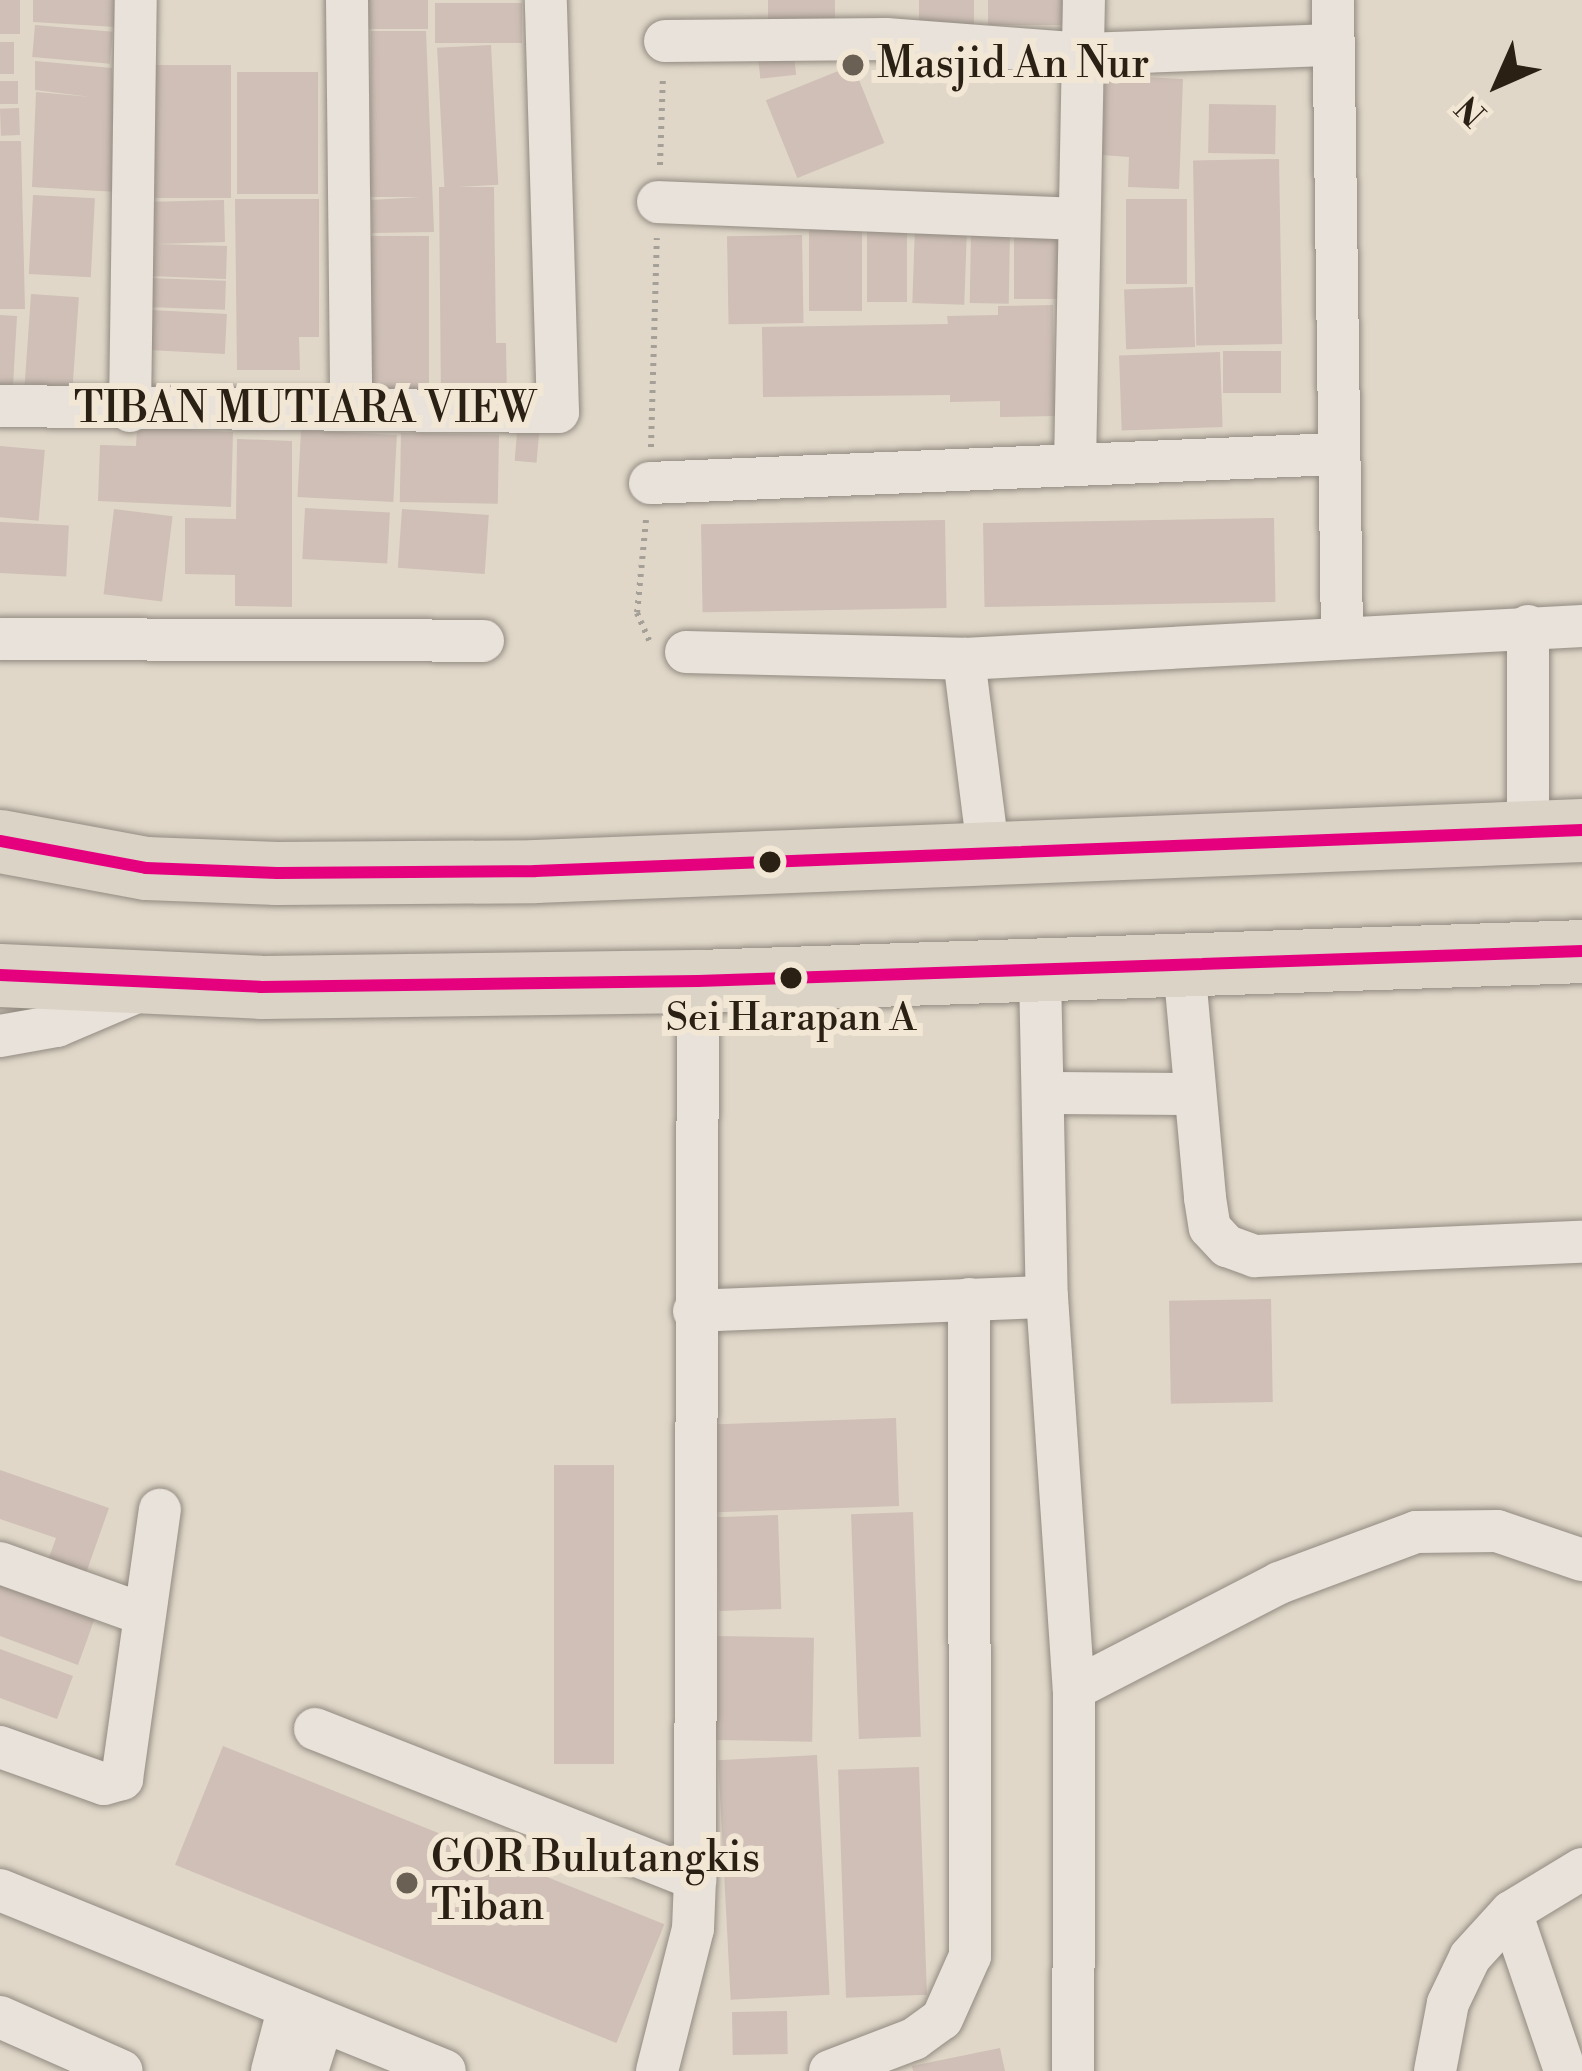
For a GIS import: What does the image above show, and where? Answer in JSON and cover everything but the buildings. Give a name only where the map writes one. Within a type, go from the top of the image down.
[{"type":"highway","points":[[0,841],[146,868],[277,873],[989,856],[1555,832]]},
{"type":"highway","points":[[0,975],[152,985],[698,981],[1040,974],[1582,951]]},
{"type":"street","points":[[130,411],[136,0]]},
{"type":"street","points":[[347,0],[351,406]]},
{"type":"street","name":"TIBAN MUTIARA VIEW","points":[[0,406],[130,411],[351,406],[558,412],[546,0]]},
{"type":"street","points":[[1075,465],[1084,0]]},
{"type":"street","points":[[1333,0],[1335,454],[1342,637]]},
{"type":"street","points":[[664,40],[886,20],[1084,54],[1333,45]]},
{"type":"street","points":[[658,202],[1078,219]]},
{"type":"street","points":[[650,483],[1335,454]]},
{"type":"street","points":[[1528,626],[1555,832]]},
{"type":"street","points":[[686,652],[964,659],[1582,626]]},
{"type":"street","points":[[0,639],[483,641]]},
{"type":"street","points":[[964,659],[989,856]]},
{"type":"street","points":[[1184,966],[1210,1228],[1227,1246],[1256,1256],[1582,1242]]},
{"type":"street","points":[[1040,974],[1047,1297],[1074,1689],[1073,2071]]},
{"type":"street","points":[[657,2071],[693,1930],[695,1879],[698,981]]},
{"type":"street","points":[[0,1036],[57,1026],[152,985]]},
{"type":"street","points":[[1043,1093],[1195,1094]]},
{"type":"street","points":[[694,1311],[1047,1297]]},
{"type":"street","points":[[830,2071],[914,2039],[942,2019],[970,1956],[969,1299]]},
{"type":"street","points":[[0,1748],[104,1784],[122,1779],[140,1612],[160,1510]]},
{"type":"street","points":[[1074,1689],[1279,1583],[1416,1532],[1497,1532],[1582,1560]]},
{"type":"street","points":[[0,1563],[140,1612]]},
{"type":"street","points":[[316,1729],[695,1879]]},
{"type":"street","points":[[1435,2071],[1448,2003],[1470,1957],[1511,1912],[1582,1869]]},
{"type":"street","points":[[0,1890],[445,2071]]},
{"type":"street","points":[[1511,1912],[1564,2071]]},
{"type":"street","points":[[0,2017],[122,2071]]},
{"type":"street","points":[[272,2071],[305,2017]]},
{"type":"street","points":[[305,2017],[307,2071]]},
{"type":"path","points":[[664,40],[650,483],[639,629],[686,652]]},
{"type":"transit line","points":[[0,841],[146,868],[277,873],[535,871],[1582,830]]},
{"type":"transit line","points":[[0,975],[260,987],[698,981],[1582,951]]},
{"type":"place","name":"Masjid An Nur","points":[[853,65]]},
{"type":"place","name":"Sei Harapan A","points":[[791,978]]},
{"type":"place","name":"GOR Bulutangkis Tiban","points":[[407,1883]]}]
